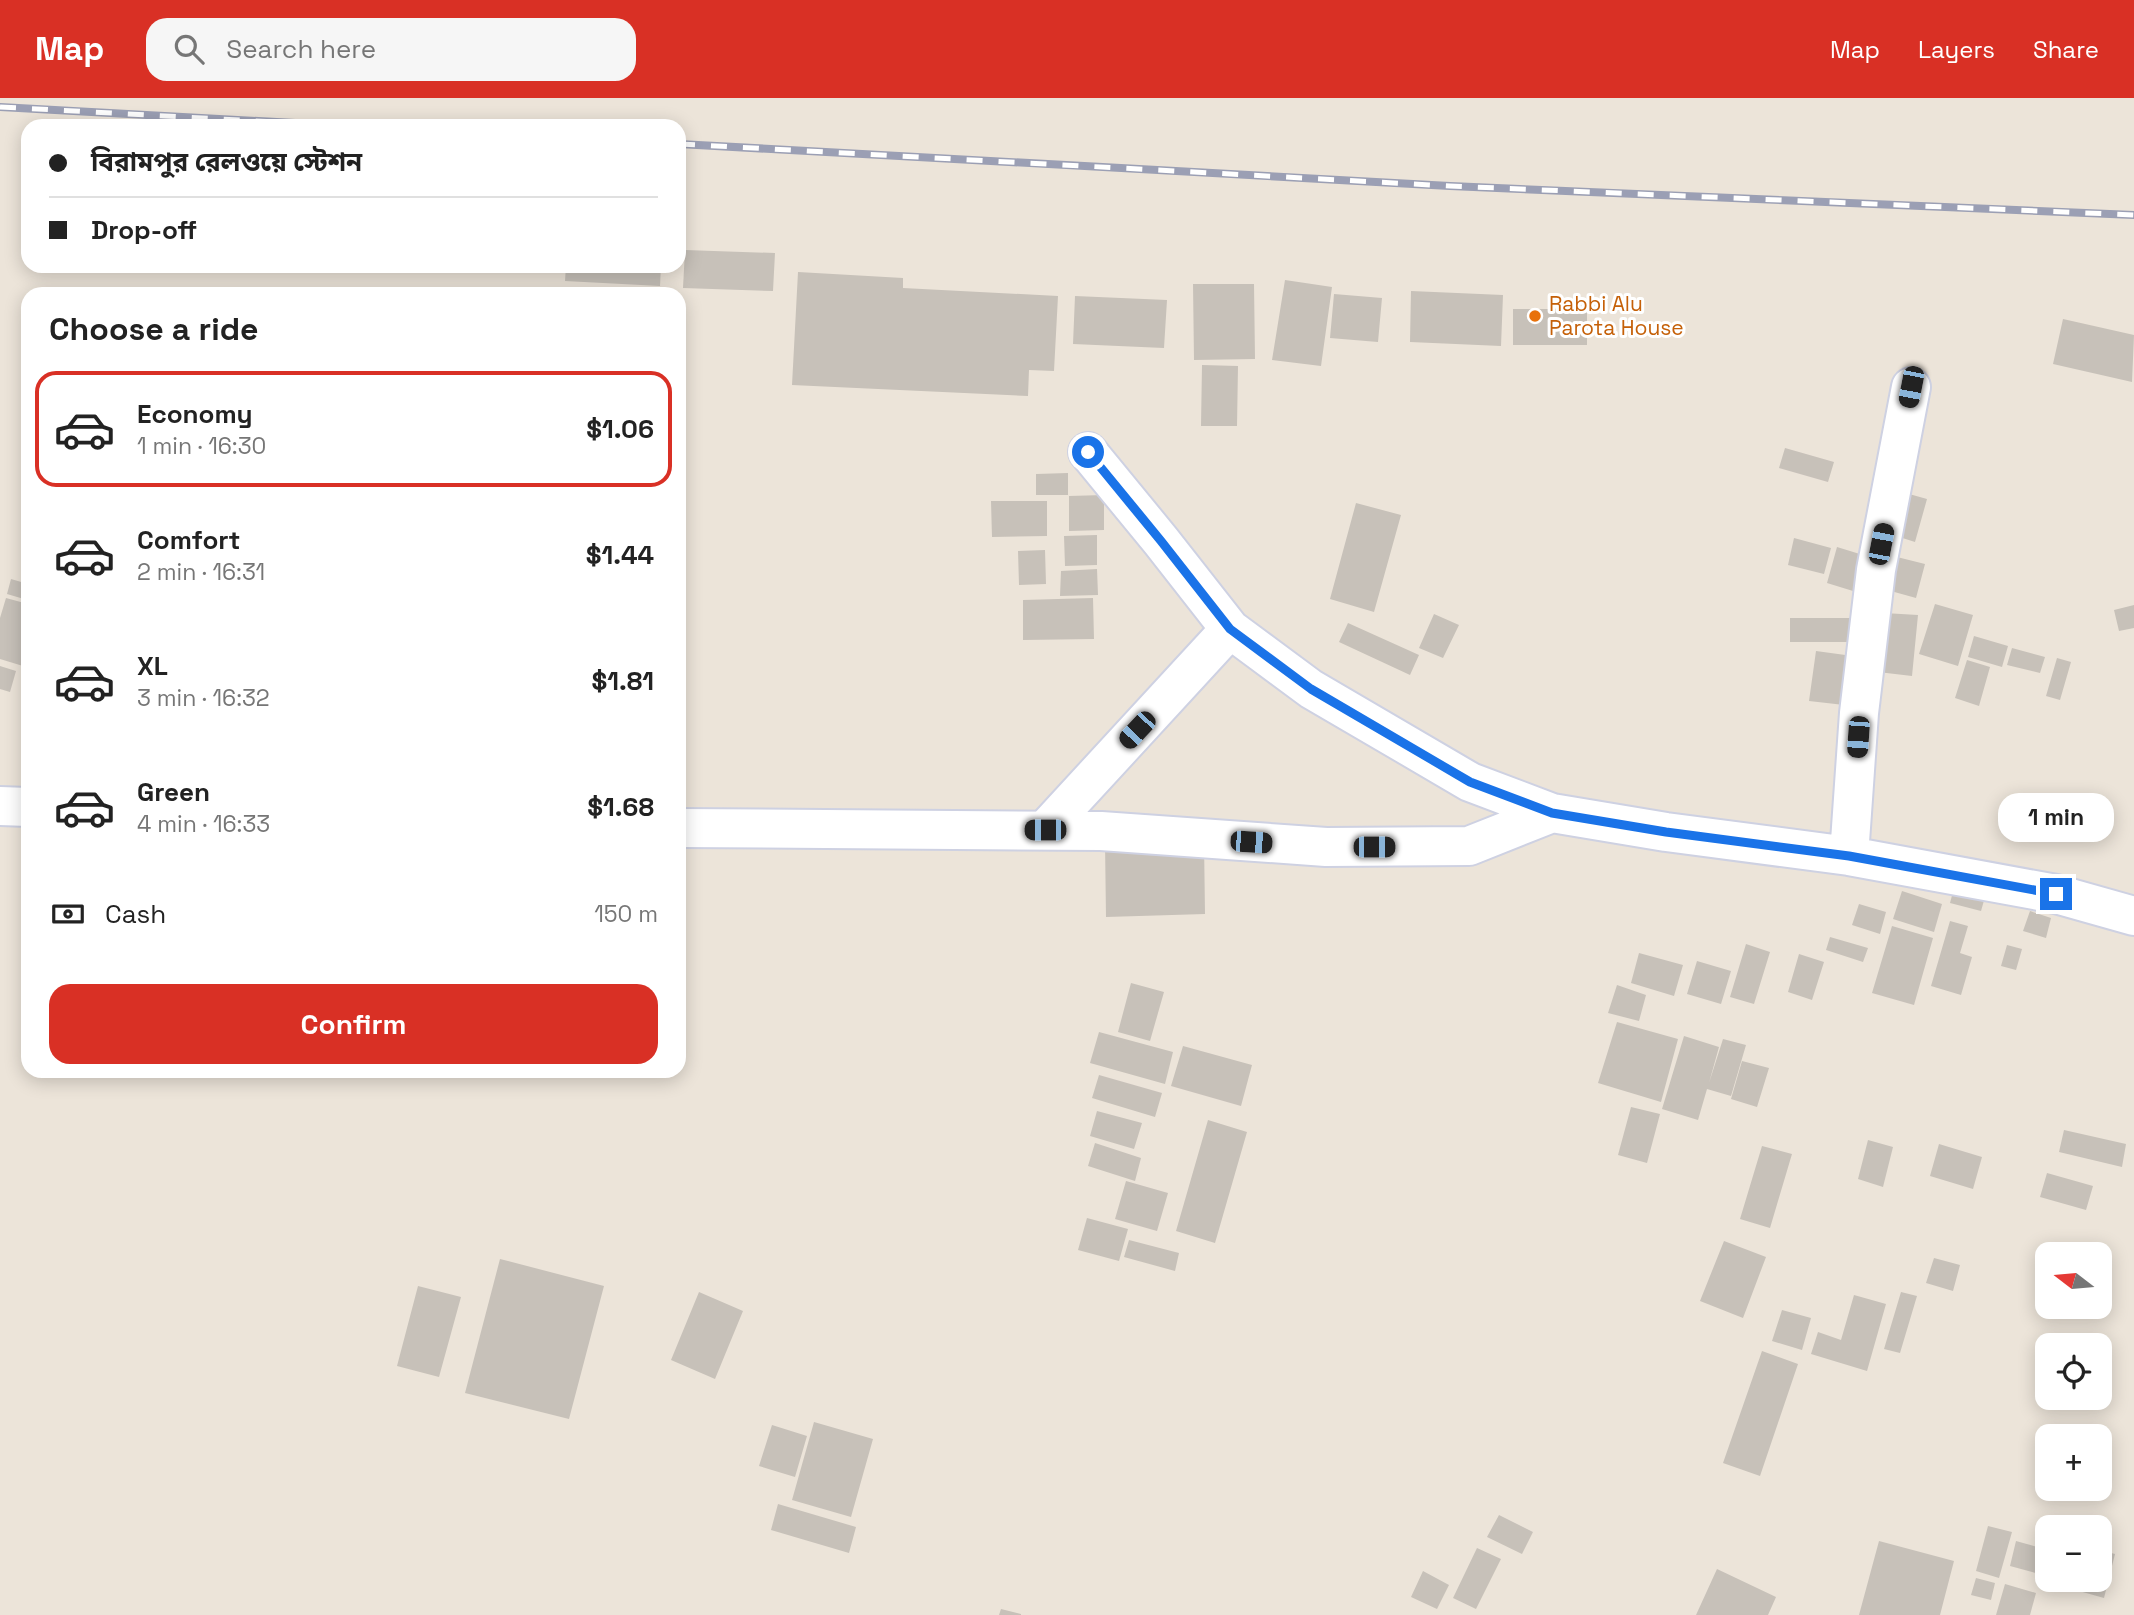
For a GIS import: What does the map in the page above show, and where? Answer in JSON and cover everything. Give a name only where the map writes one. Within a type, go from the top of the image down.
[{"type":"street","points":[[1849,856],[1859,713],[1876,570],[1911,387]]},
{"type":"street","points":[[1088,452],[1230,629],[1311,689],[1470,782],[1552,813],[1666,832],[1849,856],[2056,894],[2134,916]]},
{"type":"street","points":[[1045,830],[1230,629]]},
{"type":"street","points":[[0,806],[21,807]]},
{"type":"street","points":[[686,828],[1101,831],[1326,847],[1469,846],[1552,813]]},
{"type":"building","points":[[686,250],[775,253],[773,291],[683,287]]},
{"type":"building","points":[[798,272],[903,278],[903,288],[1058,296],[1054,371],[1029,370],[1028,396],[792,385]]},
{"type":"building","points":[[566,273],[661,273],[660,286],[565,281]]},
{"type":"building","points":[[1285,280],[1332,287],[1321,366],[1272,360]]},
{"type":"building","points":[[1193,284],[1254,284],[1255,359],[1194,360]]},
{"type":"building","points":[[1411,291],[1503,295],[1501,346],[1410,342]]},
{"type":"building","points":[[1334,294],[1382,298],[1378,342],[1330,338]]},
{"type":"building","points":[[1075,296],[1167,300],[1164,348],[1073,344]]},
{"type":"building","points":[[1513,309],[1587,309],[1587,345],[1513,345]]},
{"type":"building","points":[[2063,319],[2134,335],[2132,382],[2053,364]]},
{"type":"building","points":[[1202,365],[1238,366],[1237,426],[1201,426]]},
{"type":"building","points":[[1785,448],[1834,462],[1828,482],[1779,468]]},
{"type":"building","points":[[1068,473],[1068,495],[1036,495],[1036,474]]},
{"type":"building","points":[[1902,492],[1927,499],[1915,542],[1890,534]]},
{"type":"building","points":[[1104,495],[1104,530],[1069,531],[1069,496]]},
{"type":"building","points":[[991,501],[1047,501],[1047,536],[992,537]]},
{"type":"building","points":[[1356,503],[1401,515],[1374,612],[1330,599]]},
{"type":"building","points":[[1097,535],[1097,565],[1065,566],[1064,536]]},
{"type":"building","points":[[1794,538],[1831,548],[1824,574],[1788,565]]},
{"type":"building","points":[[1837,547],[1863,555],[1853,591],[1827,583]]},
{"type":"building","points":[[1045,550],[1046,584],[1019,585],[1018,551]]},
{"type":"building","points":[[1889,555],[1925,564],[1916,598],[1880,588]]},
{"type":"building","points":[[1097,569],[1098,595],[1060,596],[1061,571]]},
{"type":"building","points":[[11,579],[21,582],[21,598],[7,594]]},
{"type":"building","points":[[6,598],[21,602],[21,665],[0,659],[0,618]]},
{"type":"building","points":[[1093,598],[1094,639],[1023,640],[1023,600]]},
{"type":"building","points":[[1935,604],[1973,615],[1958,666],[1919,654]]},
{"type":"building","points":[[2134,605],[2134,628],[2119,631],[2114,610]]},
{"type":"building","points":[[1884,613],[1918,615],[1912,676],[1878,672]]},
{"type":"building","points":[[1434,614],[1459,625],[1443,658],[1419,648]]},
{"type":"building","points":[[1790,618],[1860,618],[1860,642],[1790,642]]},
{"type":"building","points":[[1348,623],[1419,655],[1410,675],[1339,642]]},
{"type":"building","points":[[1974,636],[2008,646],[2002,667],[1968,657]]},
{"type":"building","points":[[2012,648],[2045,657],[2040,673],[2007,665]]},
{"type":"building","points":[[1816,651],[1860,657],[1853,706],[1809,701]]},
{"type":"building","points":[[2057,658],[2071,662],[2060,700],[2046,696]]},
{"type":"building","points":[[1967,660],[1990,667],[1979,706],[1955,698]]},
{"type":"building","points":[[0,666],[16,671],[10,692],[0,689]]},
{"type":"building","points":[[1204,841],[1205,914],[1106,917],[1105,842]]},
{"type":"building","points":[[1954,888],[1985,897],[1981,911],[1950,903]]},
{"type":"building","points":[[1902,891],[1942,904],[1934,932],[1893,919]]},
{"type":"building","points":[[1859,904],[1886,912],[1880,934],[1852,925]]},
{"type":"building","points":[[2030,911],[2051,918],[2046,938],[2023,931]]},
{"type":"building","points":[[1950,921],[1968,926],[1960,953],[1972,957],[1961,995],[1931,986]]},
{"type":"building","points":[[1892,926],[1933,938],[1914,1005],[1872,993]]},
{"type":"building","points":[[1830,937],[1868,948],[1863,962],[1826,950]]},
{"type":"building","points":[[1746,944],[1770,952],[1754,1004],[1730,997]]},
{"type":"building","points":[[2007,945],[2022,949],[2016,970],[2001,966]]},
{"type":"building","points":[[1639,953],[1683,965],[1674,996],[1631,983]]},
{"type":"building","points":[[1799,954],[1824,962],[1812,1000],[1788,992]]},
{"type":"building","points":[[1697,961],[1731,971],[1721,1004],[1687,994]]},
{"type":"building","points":[[1131,983],[1164,992],[1150,1041],[1118,1032]]},
{"type":"building","points":[[1617,985],[1646,995],[1639,1021],[1608,1013]]},
{"type":"building","points":[[1617,1022],[1678,1039],[1661,1102],[1598,1083]]},
{"type":"building","points":[[1099,1032],[1173,1052],[1165,1084],[1090,1063]]},
{"type":"building","points":[[1684,1036],[1719,1047],[1709,1083],[1723,1039],[1746,1045],[1731,1096],[1707,1089],[1698,1120],[1662,1109]]},
{"type":"building","points":[[1183,1046],[1252,1065],[1241,1106],[1171,1086]]},
{"type":"building","points":[[1742,1061],[1769,1068],[1757,1107],[1731,1099]]},
{"type":"building","points":[[1099,1075],[1162,1093],[1155,1117],[1092,1098]]},
{"type":"building","points":[[1631,1107],[1660,1114],[1647,1163],[1618,1155]]},
{"type":"building","points":[[1097,1111],[1142,1123],[1134,1149],[1090,1136]]},
{"type":"building","points":[[1208,1120],[1247,1132],[1215,1243],[1176,1231]]},
{"type":"building","points":[[2064,1130],[2126,1144],[2122,1167],[2059,1152]]},
{"type":"building","points":[[1868,1140],[1893,1147],[1883,1187],[1858,1179]]},
{"type":"building","points":[[1095,1143],[1141,1158],[1135,1181],[1088,1166]]},
{"type":"building","points":[[1939,1144],[1982,1157],[1973,1189],[1930,1176]]},
{"type":"building","points":[[1762,1146],[1792,1154],[1770,1228],[1740,1219]]},
{"type":"building","points":[[2047,1173],[2093,1186],[2086,1210],[2040,1197]]},
{"type":"building","points":[[1126,1181],[1168,1193],[1157,1231],[1115,1219]]},
{"type":"building","points":[[1087,1218],[1128,1229],[1119,1261],[1078,1250]]},
{"type":"building","points":[[1129,1240],[1179,1253],[1175,1271],[1124,1257]]},
{"type":"building","points":[[1724,1241],[1766,1257],[1743,1318],[1700,1301]]},
{"type":"building","points":[[1934,1258],[1960,1265],[1953,1291],[1926,1283]]},
{"type":"building","points":[[500,1259],[604,1286],[569,1419],[465,1393]]},
{"type":"building","points":[[418,1286],[461,1297],[439,1377],[397,1366]]},
{"type":"building","points":[[699,1292],[743,1311],[715,1379],[671,1360]]},
{"type":"building","points":[[1901,1292],[1917,1296],[1900,1353],[1884,1349]]},
{"type":"building","points":[[1854,1295],[1886,1304],[1867,1371],[1811,1354],[1818,1332],[1841,1340]]},
{"type":"building","points":[[1782,1310],[1811,1318],[1802,1350],[1772,1341]]},
{"type":"building","points":[[1762,1351],[1798,1364],[1760,1476],[1723,1463]]},
{"type":"building","points":[[814,1422],[873,1439],[851,1517],[792,1500]]},
{"type":"building","points":[[772,1425],[807,1436],[795,1477],[759,1466]]},
{"type":"building","points":[[778,1504],[856,1527],[849,1553],[771,1530]]},
{"type":"building","points":[[1499,1515],[1533,1532],[1522,1554],[1487,1537]]},
{"type":"building","points":[[1988,1526],[2012,1532],[1999,1578],[1976,1571]]},
{"type":"building","points":[[1879,1541],[1954,1561],[1940,1615],[1859,1615]]},
{"type":"building","points":[[2016,1541],[2035,1546],[2035,1573],[2010,1566]]},
{"type":"building","points":[[1477,1548],[1501,1559],[1476,1609],[1453,1598]]},
{"type":"building","points":[[1717,1569],[1776,1597],[1768,1615],[1696,1615]]},
{"type":"building","points":[[1423,1571],[1449,1585],[1437,1609],[1411,1597]]},
{"type":"building","points":[[1976,1578],[1995,1583],[1991,1600],[1971,1595]]},
{"type":"building","points":[[2005,1584],[2036,1593],[2030,1615],[1996,1615]]},
{"type":"building","points":[[2083,1592],[2106,1592],[2104,1598]]},
{"type":"building","points":[[1001,1609],[1021,1614],[1021,1615],[999,1615]]},
{"type":"railway","points":[[0,107],[221,119]]},
{"type":"railway","points":[[686,144],[1450,186],[2134,215]]},
{"type":"place","name":"Rabbi Alu Parota House","points":[[1535,316]]},
{"type":"route","points":[[1088,452],[1230,629],[1311,689],[1470,782],[1552,813],[1666,832],[1849,856],[2056,894]]}]
